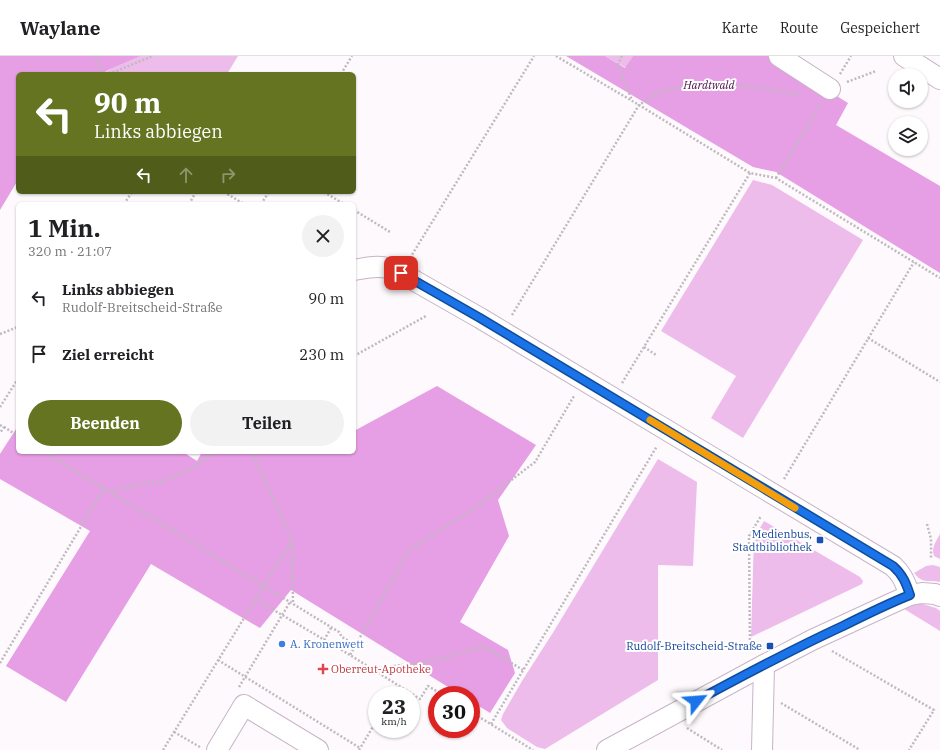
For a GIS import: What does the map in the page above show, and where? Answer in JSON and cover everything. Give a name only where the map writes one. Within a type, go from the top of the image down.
[{"type":"street","points":[[778,56],[837,86]]},
{"type":"street","points":[[904,56],[940,79]]},
{"type":"street","points":[[356,270],[378,267],[388,268],[401,273],[502,331],[893,566],[900,572],[910,595]]},
{"type":"street","points":[[607,750],[757,668],[812,640],[910,595],[922,593],[938,595]]},
{"type":"street","points":[[757,668],[764,692],[762,750]]},
{"type":"street","points":[[209,749],[244,705],[318,750]]},
{"type":"path","points":[[95,56],[103,72]]},
{"type":"path","points":[[114,72],[153,56]]},
{"type":"path","points":[[342,72],[352,56]]},
{"type":"path","points":[[401,273],[534,56]]},
{"type":"path","points":[[556,56],[750,173],[776,178],[940,278]]},
{"type":"path","points":[[622,56],[618,64],[621,76],[632,101]]},
{"type":"path","points":[[502,331],[639,105],[654,95],[676,88],[730,84],[797,94],[837,86],[876,71]]},
{"type":"path","points":[[776,178],[816,113]]},
{"type":"path","points":[[613,398],[750,173]]},
{"type":"path","points":[[227,194],[241,202]]},
{"type":"path","points":[[327,194],[341,202]]},
{"type":"path","points":[[356,211],[390,232]]},
{"type":"path","points":[[774,495],[914,262]]},
{"type":"path","points":[[936,275],[940,274]]},
{"type":"path","points":[[356,355],[426,316]]},
{"type":"path","points":[[0,334],[16,328]]},
{"type":"path","points":[[868,338],[940,382]]},
{"type":"path","points":[[644,347],[656,355]]},
{"type":"path","points":[[350,656],[410,549],[472,510],[535,462],[584,380]]},
{"type":"path","points":[[0,407],[16,382]]},
{"type":"path","points":[[0,425],[16,435]]},
{"type":"path","points":[[0,433],[4,427]]},
{"type":"path","points":[[491,724],[667,430]]},
{"type":"path","points":[[47,454],[339,632],[342,637],[355,645]]},
{"type":"path","points":[[109,492],[131,486],[163,481],[190,470],[212,454]]},
{"type":"path","points":[[237,690],[291,603],[292,540],[253,454]]},
{"type":"path","points":[[0,663],[104,488]]},
{"type":"path","points":[[757,668],[749,536],[762,516]]},
{"type":"path","points":[[927,524],[931,539],[931,558]]},
{"type":"path","points":[[163,750],[292,540]]},
{"type":"path","points":[[256,599],[397,686]]},
{"type":"path","points":[[324,640],[331,628]]},
{"type":"path","points":[[812,640],[934,710],[909,750]]},
{"type":"path","points":[[370,669],[437,660],[476,648],[485,647],[523,670]]},
{"type":"path","points":[[218,660],[360,749],[368,735]]},
{"type":"path","points":[[420,699],[428,686]]},
{"type":"path","points":[[764,692],[860,750]]},
{"type":"path","points":[[668,716],[722,750]]},
{"type":"path","points":[[480,717],[533,750]]},
{"type":"path","points":[[174,732],[209,749]]},
{"type":"shaded area","points":[[141,56],[238,56],[228,72],[106,72]]},
{"type":"shaded area","points":[[605,56],[633,56],[626,68]]},
{"type":"shaded area","points":[[753,180],[772,185],[863,240],[743,438],[711,418],[736,376],[661,331]]},
{"type":"shaded area","points":[[658,459],[697,482],[693,566],[658,565],[658,680],[545,749],[537,747],[507,728],[501,720],[503,714]]},
{"type":"shaded area","points":[[764,521],[860,577],[863,581],[862,584],[751,637],[754,538]]},
{"type":"shaded area","points":[[940,534],[940,559],[934,556],[933,550]]},
{"type":"shaded area","points":[[933,565],[940,567],[940,582],[920,579],[914,573],[926,566]]},
{"type":"shaded area","points":[[919,603],[936,608],[940,611],[940,631],[901,607]]},
{"type":"green space","points":[[0,56],[141,56],[105,72],[16,72],[16,183],[0,210]]},
{"type":"green space","name":"Hardtwald","points":[[566,56],[605,56],[625,68],[633,56],[772,56],[848,103],[836,125],[940,186],[940,273],[776,172],[753,167]]},
{"type":"green space","points":[[437,386],[536,445],[498,500],[509,536],[460,622],[508,650],[515,673],[490,713],[480,707],[480,686],[446,686],[291,590],[260,628],[151,564],[66,702],[6,666],[90,531],[0,479],[0,454],[16,429],[16,454],[186,454],[197,461],[201,454],[356,454],[356,430]]},
{"type":"slow traffic","points":[[650,420],[795,508]]},
{"type":"place","name":"Medienbus, Stadtbibliothek","points":[[820,540]]},
{"type":"place","name":"A. Kronenwett","points":[[282,644]]},
{"type":"place","name":"Rudolf-Breitscheid-Straße","points":[[770,646]]},
{"type":"place","name":"Oberreut-Apotheke","points":[[323,669]]},
{"type":"route","points":[[401,273],[480,318],[893,566],[900,572],[910,595],[812,640],[696,701]]}]
